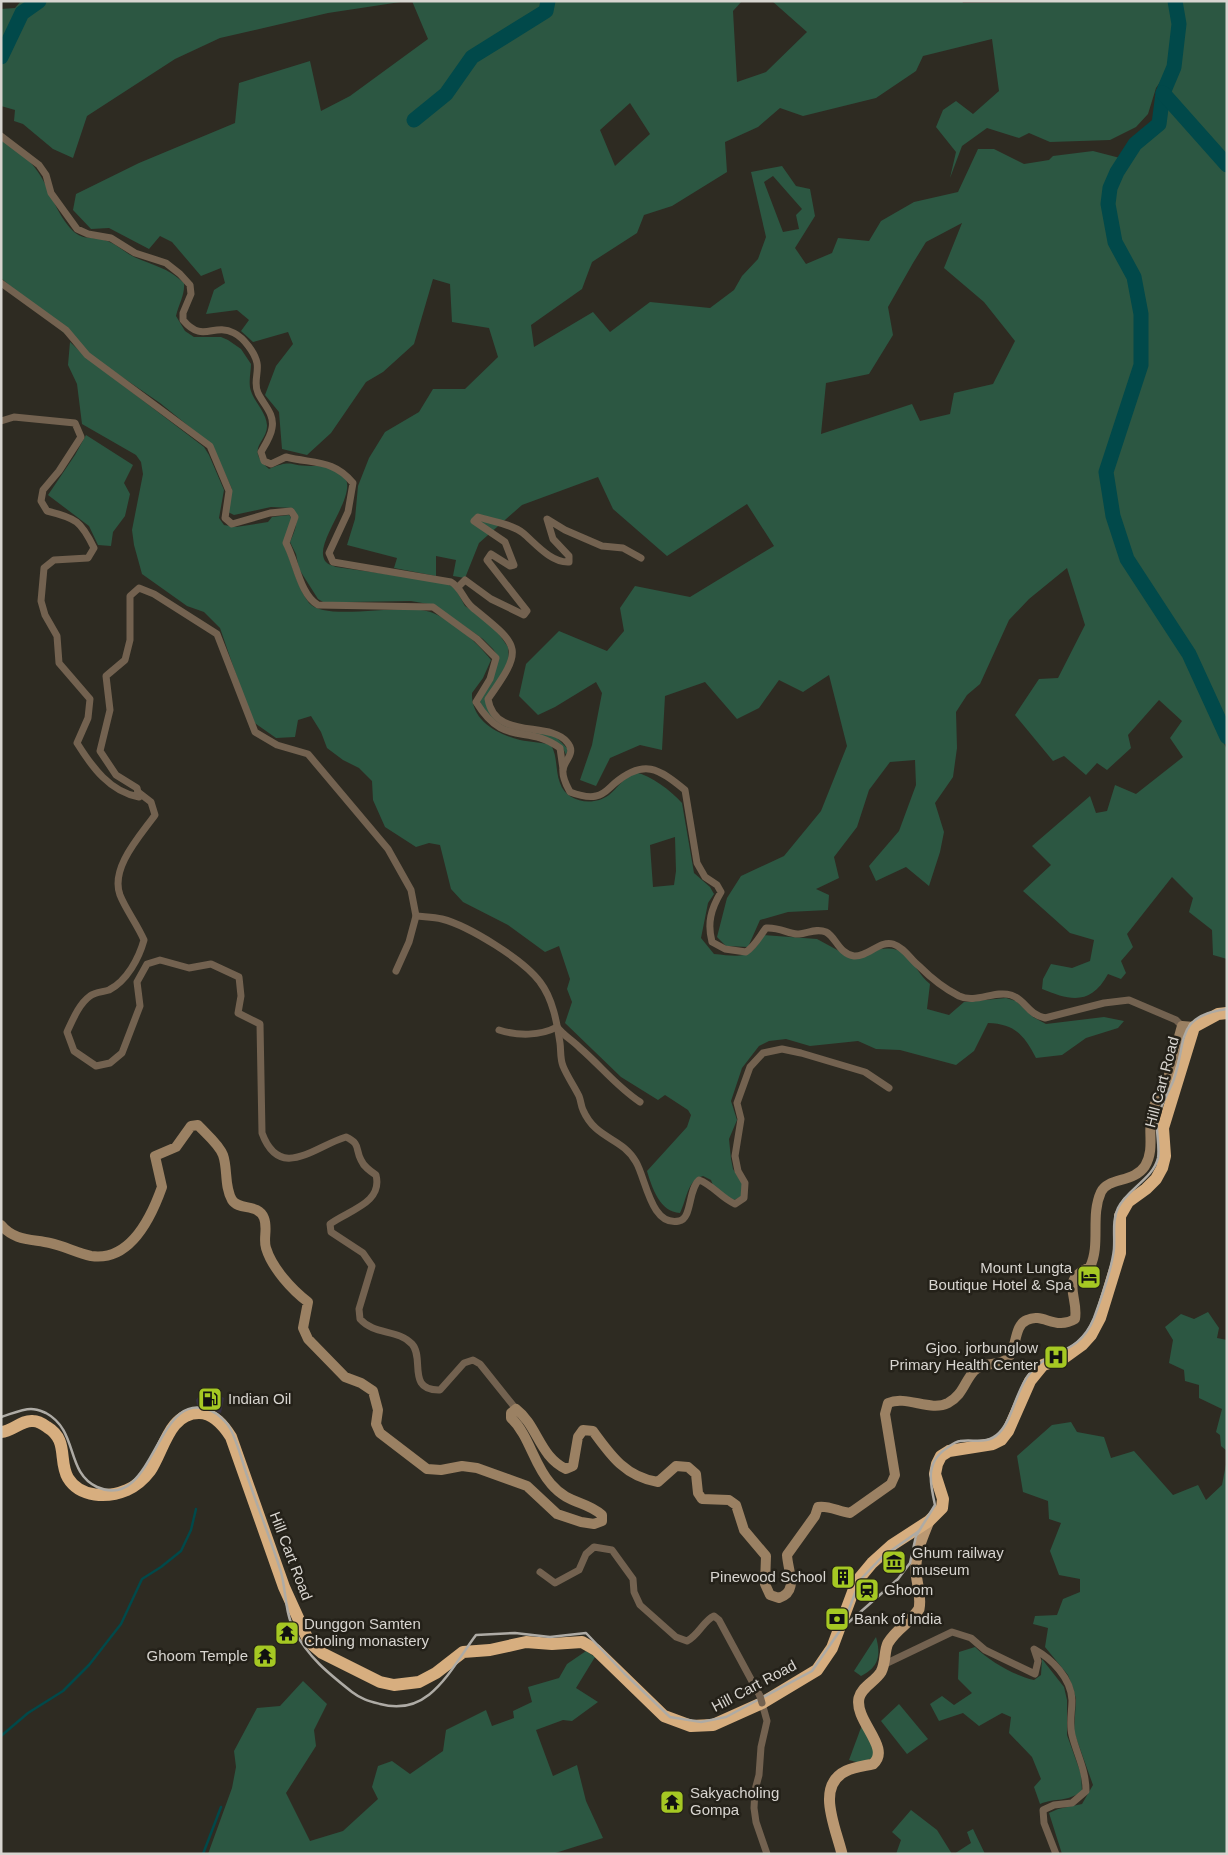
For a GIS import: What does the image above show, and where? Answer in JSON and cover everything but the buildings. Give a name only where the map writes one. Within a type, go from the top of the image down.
[{"type":"highway","name":"Hill Cart Road","points":[[1,1432],[8,1431],[24,1422],[34,1420],[49,1428],[56,1434],[60,1443],[68,1478],[80,1490],[101,1496],[127,1490],[145,1477],[174,1426],[182,1418],[198,1413],[209,1414],[216,1419],[231,1437],[284,1587],[309,1642],[341,1664],[380,1682],[394,1685],[419,1682],[436,1674],[463,1652],[490,1650],[526,1642],[552,1644],[582,1642],[596,1650],[664,1716],[678,1723],[691,1726],[713,1725],[817,1670],[832,1648],[857,1581],[872,1563],[892,1545],[929,1521],[942,1508],[943,1499],[935,1474],[941,1456],[949,1451],[993,1444],[1001,1440],[1008,1431],[1030,1381],[1043,1365],[1064,1358],[1091,1336],[1100,1318],[1120,1253],[1120,1216],[1128,1202],[1151,1184],[1162,1168],[1165,1156],[1163,1128],[1188,1027],[1218,1014],[1227,1013]]},
{"type":"main road","points":[[1,1225],[13,1236],[59,1244],[89,1255],[111,1255],[121,1252],[131,1243],[140,1230],[162,1187],[155,1156],[176,1147],[191,1126],[198,1125],[223,1154],[225,1177],[232,1200],[236,1204],[255,1208],[264,1215],[266,1228],[265,1248],[289,1287],[308,1302],[303,1328],[308,1339],[345,1378],[361,1383],[373,1390],[378,1410],[376,1424],[380,1433],[427,1469],[441,1470],[462,1466],[477,1468],[527,1486],[557,1514],[594,1524],[602,1521],[602,1515],[596,1510],[566,1499],[550,1483],[535,1460],[521,1427],[512,1418],[511,1413],[516,1410],[523,1415],[538,1443],[554,1463],[566,1469],[572,1466],[578,1437],[583,1430],[593,1431],[618,1463],[642,1479],[658,1482],[676,1466],[688,1467],[696,1474],[698,1494],[702,1500],[729,1500],[736,1505],[744,1530],[766,1556],[765,1584],[770,1594],[779,1598],[788,1595],[792,1588],[787,1555],[815,1516],[818,1507],[826,1505],[838,1511],[850,1513],[891,1484],[895,1475],[885,1414],[888,1403],[898,1399],[933,1405],[947,1404],[964,1390],[974,1371],[1002,1362],[1010,1356],[1021,1326],[1026,1320],[1036,1318],[1057,1324],[1067,1324],[1075,1319],[1076,1308],[1072,1297],[1073,1279],[1078,1272],[1090,1267],[1095,1256],[1094,1227],[1100,1195],[1104,1186],[1112,1182],[1125,1180],[1144,1167],[1150,1154],[1153,1110],[1168,1080],[1188,1027]]},
{"type":"main road","points":[[842,1854],[830,1804],[830,1788],[834,1778],[848,1769],[873,1764],[877,1760],[879,1748],[865,1725],[859,1708],[859,1697],[864,1689],[881,1672],[888,1643],[919,1609],[921,1602],[916,1570],[917,1554],[929,1521]]},
{"type":"street","points":[[1,136],[39,164],[46,176],[51,193],[77,229],[88,234],[112,238],[134,252],[166,263],[180,274],[190,285],[190,294],[183,312],[183,320],[189,327],[198,332],[224,329],[236,334],[248,346],[257,364],[255,379],[257,392],[272,417],[272,428],[261,452],[264,461],[271,464],[286,457],[307,462],[319,461],[334,467],[346,475],[353,483],[348,512],[329,553],[333,562],[451,582],[459,586],[471,606],[491,621],[505,636],[514,651],[508,671],[488,699],[490,706],[509,725],[523,730],[542,730],[557,735],[566,741],[571,747],[570,755],[563,769]]},
{"type":"street","points":[[1,283],[66,330],[88,355],[210,446],[229,491],[225,518],[232,524],[270,513],[291,511],[295,517],[286,543],[294,558],[297,573],[311,601],[318,604],[433,607],[477,639],[496,658],[490,679],[476,702],[485,716],[497,728],[517,735],[546,738],[560,748],[565,782],[570,792],[582,796],[596,796],[605,793],[636,768],[648,768],[661,773],[685,790],[697,863],[705,877],[717,884],[720,892],[709,916],[709,931],[712,942],[725,949],[746,952],[756,946],[766,928],[779,927],[798,934],[820,930],[828,932],[840,948],[853,956],[866,954],[884,944],[892,943],[902,948],[931,977],[966,998],[972,999],[1001,994],[1010,995],[1020,999],[1035,1016],[1044,1018],[1104,1003],[1129,1000],[1188,1027]]},
{"type":"street","points":[[1,421],[14,417],[75,423],[81,436],[59,471],[43,490],[41,502],[47,511],[71,516],[85,530],[94,548],[88,558],[54,560],[44,568],[41,601],[45,615],[57,636],[59,663],[90,699],[88,718],[77,743],[90,764],[112,786],[128,796],[139,798],[137,788],[116,775],[100,751],[110,710],[106,676],[125,660],[130,640],[130,596],[139,588],[154,594],[217,634],[255,732],[276,745],[308,754],[388,849],[411,890],[416,916],[409,942],[396,971]]},
{"type":"street","points":[[459,586],[465,580],[491,599],[524,615],[528,611],[487,560],[491,554],[510,566],[514,565],[505,542],[474,521],[478,517],[520,530],[547,554],[563,562],[569,562],[570,556],[553,539],[547,519],[564,530],[602,546],[622,548],[641,558]]},
{"type":"street","points":[[138,792],[151,802],[155,815],[134,846],[117,878],[120,894],[144,940],[140,955],[121,980],[109,990],[91,995],[76,1012],[67,1032],[74,1051],[96,1066],[110,1063],[122,1053],[140,1006],[137,982],[147,964],[160,960],[189,968],[211,964],[239,977],[241,996],[238,1013],[260,1024],[262,1133],[267,1146],[274,1153],[286,1158],[302,1158],[333,1141],[346,1137],[353,1140],[358,1148],[360,1159],[366,1168],[376,1174],[379,1185],[373,1197],[330,1224],[331,1232],[363,1253],[372,1266],[359,1310],[360,1319],[373,1329],[402,1336],[411,1342],[416,1348],[417,1372],[424,1385],[432,1390],[440,1390],[464,1363],[473,1360],[486,1372],[516,1410]]},
{"type":"street","points":[[416,916],[443,919],[468,929],[518,961],[540,982],[552,1006],[562,1065],[580,1098],[583,1110],[598,1132],[628,1150],[637,1163],[651,1201],[661,1217],[669,1222],[681,1221],[686,1217],[693,1186],[699,1180],[707,1183],[727,1200],[735,1204],[744,1198],[745,1183],[738,1171],[735,1156],[741,1119],[737,1103],[750,1067],[763,1053],[782,1049],[801,1052],[865,1072],[889,1088]]},
{"type":"street","points":[[499,1030],[531,1034],[550,1031],[557,1027]]},
{"type":"street","points":[[557,1027],[565,1037],[579,1047],[622,1091],[640,1102]]},
{"type":"street","points":[[540,1572],[555,1583],[580,1570],[586,1554],[594,1546],[612,1550],[633,1579],[634,1592],[640,1605],[676,1637],[687,1641],[695,1637],[709,1618],[714,1616],[719,1620],[761,1699],[767,1721],[761,1747],[760,1775],[755,1790],[754,1808],[756,1822],[767,1854]]},
{"type":"street","points":[[883,1665],[952,1632],[970,1638],[985,1650],[1035,1674],[1038,1661],[1034,1649],[1046,1656],[1070,1686],[1072,1701],[1071,1734],[1086,1774],[1086,1791],[1072,1803],[1054,1805],[1043,1810],[1044,1824],[1056,1854]]},
{"type":"shaded area","name":"Indian Oil","points":[[205,1387],[224,1398],[221,1413],[197,1405],[196,1400]]},
{"type":"green space","points":[[21,1],[34,1],[20,12],[1,53],[1,9],[15,8]]},
{"type":"green space","points":[[40,1],[407,1],[328,13],[220,38],[175,59],[87,116],[73,158],[53,149],[23,124],[14,121],[15,110],[1,106],[1,59],[23,14]]},
{"type":"green space","points":[[412,1],[742,1],[733,11],[737,82],[766,72],[807,32],[772,1],[962,1],[963,3],[1171,1],[1175,24],[1171,66],[1156,88],[1148,114],[1136,127],[1110,140],[1050,142],[1029,133],[1019,138],[987,128],[962,146],[950,178],[956,152],[936,127],[943,110],[956,101],[973,114],[999,91],[992,39],[923,56],[916,71],[876,98],[803,116],[780,108],[758,127],[725,142],[727,172],[672,206],[644,215],[637,233],[592,262],[582,289],[531,325],[534,347],[593,312],[610,332],[650,302],[710,308],[734,290],[742,276],[758,259],[766,237],[751,172],[782,166],[796,186],[810,189],[815,216],[795,248],[806,264],[832,253],[838,238],[869,241],[881,221],[914,202],[958,192],[978,149],[994,149],[1024,164],[1049,160],[1053,156],[1093,151],[1120,158],[1106,192],[1104,205],[1113,244],[1128,277],[1137,324],[1137,364],[1103,472],[1110,518],[1123,562],[1186,657],[1227,750],[1227,959],[1213,955],[1212,930],[1189,912],[1193,898],[1172,877],[1127,934],[1133,947],[1121,961],[1126,973],[1121,979],[1108,974],[1095,991],[1080,998],[1062,996],[1042,989],[1043,979],[1051,964],[1072,968],[1090,961],[1094,940],[1070,933],[1023,891],[1051,865],[1032,846],[1090,796],[1096,813],[1107,811],[1115,785],[1136,794],[1183,757],[1170,738],[1182,721],[1159,700],[1128,735],[1131,748],[1107,770],[1097,763],[1086,775],[1064,756],[1053,761],[1015,715],[1039,679],[1058,678],[1085,625],[1067,568],[1029,599],[1009,620],[980,684],[967,695],[956,712],[957,748],[953,777],[935,803],[944,832],[929,886],[906,867],[876,881],[869,866],[899,831],[916,785],[915,760],[890,762],[869,790],[857,827],[834,857],[839,878],[816,889],[829,895],[828,910],[788,912],[760,920],[748,947],[726,946],[717,937],[727,898],[741,876],[784,856],[821,811],[847,746],[829,675],[803,692],[779,680],[759,708],[737,719],[705,682],[665,696],[662,750],[640,745],[610,758],[596,786],[580,780],[592,745],[602,693],[596,682],[538,715],[519,696],[526,664],[559,631],[607,651],[624,631],[620,608],[635,586],[690,597],[774,546],[747,504],[667,556],[613,509],[598,477],[522,505],[479,543],[465,578],[453,576],[456,560],[436,556],[436,576],[394,568],[397,558],[347,545],[355,519],[358,486],[369,458],[385,432],[419,412],[433,389],[465,389],[498,357],[489,328],[452,322],[450,284],[433,279],[414,344],[383,372],[366,382],[331,433],[307,455],[282,449],[279,412],[265,395],[276,366],[293,344],[288,332],[253,342],[241,331],[249,320],[237,310],[206,314],[214,290],[225,283],[221,268],[201,276],[172,242],[160,236],[149,249],[109,228],[91,229],[73,210],[76,194],[139,163],[235,123],[239,83],[310,61],[321,111],[350,96],[428,39]],"holes":[[[630,103],[650,134],[615,166],[600,130]],[[773,176],[802,209],[796,215],[799,229],[783,232],[764,182]],[[962,223],[944,268],[984,302],[1015,341],[993,384],[954,393],[950,414],[920,421],[912,404],[821,434],[826,383],[869,374],[893,335],[888,307],[926,242]]]},
{"type":"green space","points":[[1180,1],[1227,1],[1227,731],[1192,652],[1128,558],[1109,472],[1144,364],[1144,313],[1137,275],[1118,240],[1112,204],[1114,188],[1136,148],[1161,126],[1165,99],[1178,66],[1183,23]]},
{"type":"green space","points":[[1,139],[21,154],[34,167],[43,179],[62,217],[73,231],[88,238],[108,241],[134,257],[166,270],[184,283],[183,295],[176,316],[185,331],[194,337],[221,337],[241,349],[251,364],[251,391],[266,420],[266,431],[259,446],[258,456],[269,469],[282,464],[290,464],[333,469],[345,476],[347,488],[343,502],[324,547],[324,559],[326,562],[336,567],[443,582],[455,588],[465,606],[491,623],[508,647],[509,661],[487,698],[498,718],[556,737],[568,749],[566,755],[563,748],[515,732],[492,719],[484,711],[480,701],[492,680],[499,658],[483,639],[434,605],[411,601],[323,602],[318,599],[299,569],[296,554],[290,542],[296,521],[293,508],[271,507],[234,515],[228,512],[232,489],[212,445],[160,403],[87,353],[1,278]]},
{"type":"green space","points":[[70,342],[87,358],[204,447],[224,490],[219,518],[224,525],[236,527],[268,522],[272,517],[289,515],[293,520],[283,543],[297,582],[309,603],[318,609],[332,611],[421,610],[441,617],[465,633],[491,660],[483,678],[472,693],[473,703],[480,718],[502,734],[520,740],[551,745],[555,754],[560,783],[568,795],[581,801],[603,799],[635,772],[654,780],[672,793],[682,803],[694,873],[710,887],[714,894],[708,903],[701,938],[714,954],[737,956],[749,953],[759,943],[763,935],[817,939],[852,958],[872,951],[892,949],[905,954],[930,984],[927,1009],[949,1015],[964,1002],[1006,998],[1016,1001],[1033,1017],[1046,1024],[1104,1017],[1124,1021],[1118,1028],[1086,1038],[1062,1055],[1036,1058],[1018,1032],[1012,1028],[988,1023],[974,1051],[956,1065],[900,1050],[876,1049],[858,1041],[810,1046],[786,1039],[769,1041],[759,1046],[742,1068],[731,1101],[737,1120],[729,1139],[731,1159],[733,1169],[742,1183],[742,1196],[734,1200],[714,1188],[711,1180],[703,1176],[698,1178],[691,1186],[680,1213],[673,1212],[662,1204],[658,1198],[651,1185],[647,1171],[687,1127],[691,1115],[688,1110],[665,1095],[658,1100],[621,1077],[565,1023],[572,1002],[567,989],[570,979],[559,946],[545,952],[508,925],[463,902],[451,889],[440,845],[429,843],[416,847],[385,827],[373,800],[372,781],[359,768],[343,760],[327,748],[321,732],[311,716],[298,720],[295,737],[276,738],[252,721],[220,628],[204,612],[187,606],[142,574],[132,530],[143,474],[141,462],[136,455],[82,424],[77,384],[68,365]],"holes":[[[675,837],[676,871],[674,885],[653,887],[650,845]]]},
{"type":"green space","points":[[86,435],[133,465],[124,483],[130,494],[125,516],[113,532],[111,546],[98,545],[89,526],[48,495]]},
{"type":"green space","points":[[1208,1312],[1219,1328],[1217,1338],[1227,1340],[1227,1451],[1221,1446],[1220,1435],[1216,1432],[1222,1409],[1199,1398],[1199,1385],[1185,1381],[1184,1370],[1169,1363],[1173,1340],[1165,1327],[1181,1314],[1194,1319]]},
{"type":"green space","points":[[1071,1422],[1077,1432],[1104,1437],[1111,1458],[1134,1451],[1173,1495],[1198,1485],[1206,1500],[1222,1485],[1227,1459],[1227,1854],[1062,1854],[1049,1813],[1082,1804],[1093,1785],[1074,1732],[1076,1699],[1073,1688],[1068,1675],[1045,1647],[1048,1628],[1033,1624],[1035,1616],[1057,1615],[1063,1599],[1080,1592],[1080,1579],[1059,1575],[1050,1551],[1061,1523],[1049,1519],[1048,1501],[1023,1492],[1017,1456],[1052,1425]]},
{"type":"green space","points":[[876,1637],[877,1660],[872,1669],[861,1676],[854,1671]]},
{"type":"green space","points":[[975,1647],[1003,1667],[1018,1675],[1034,1680],[1041,1675],[1042,1659],[1064,1687],[1067,1700],[1067,1735],[1081,1774],[1082,1791],[1066,1799],[1040,1804],[1034,1787],[1041,1779],[1032,1757],[1009,1733],[1011,1717],[1002,1713],[979,1726],[963,1713],[939,1721],[930,1704],[942,1696],[954,1705],[972,1693],[958,1679],[959,1652]]},
{"type":"green space","points":[[586,1651],[595,1657],[576,1688],[598,1702],[572,1721],[563,1720],[536,1730],[553,1776],[577,1765],[586,1801],[603,1838],[552,1854],[208,1854],[232,1788],[236,1767],[234,1751],[257,1708],[280,1706],[303,1681],[327,1704],[314,1730],[316,1746],[286,1793],[310,1841],[343,1831],[378,1799],[372,1787],[378,1766],[392,1761],[410,1774],[443,1751],[446,1730],[486,1710],[492,1726],[514,1718],[513,1711],[532,1702],[528,1687],[559,1678],[567,1664]]},
{"type":"green space","points":[[899,1704],[928,1739],[907,1754],[881,1721]]},
{"type":"green space","points":[[862,1725],[876,1750],[872,1758],[860,1763],[849,1760]]},
{"type":"green space","points":[[911,1810],[937,1830],[952,1854],[896,1854],[901,1840],[892,1832]]},
{"type":"green space","points":[[973,1829],[985,1854],[954,1854],[971,1843],[967,1832]]},
{"type":"waterway","points":[[1,57],[22,13],[39,1]]},
{"type":"waterway","points":[[414,120],[446,94],[472,57],[546,11],[548,1]]},
{"type":"waterway","points":[[1175,1],[1179,24],[1174,67],[1163,93],[1159,124],[1135,144],[1117,172],[1110,188],[1108,204],[1115,242],[1134,277],[1141,314],[1141,365],[1106,472],[1113,516],[1127,559],[1189,654],[1227,737]]},
{"type":"waterway","points":[[1163,93],[1227,165]]},
{"type":"waterway","points":[[1,1736],[28,1713],[63,1691],[89,1665],[121,1624],[142,1579],[181,1551],[191,1530],[196,1509]]},
{"type":"waterway","points":[[203,1854],[221,1807]]},
{"type":"railway","points":[[1,1417],[28,1409],[35,1409],[46,1413],[63,1430],[80,1472],[87,1480],[97,1487],[117,1490],[133,1482],[168,1428],[181,1413],[197,1407],[217,1414],[229,1426],[236,1441],[281,1572],[287,1609],[294,1630],[319,1664],[352,1692],[365,1700],[397,1706],[413,1704],[426,1697],[448,1675],[476,1635],[515,1633],[550,1637],[586,1633],[670,1717],[701,1722],[726,1717],[812,1671],[841,1629],[898,1579],[910,1563],[916,1536],[935,1505],[931,1481],[932,1466],[935,1460],[952,1444],[990,1439],[999,1433],[1008,1420],[1021,1387],[1030,1373],[1046,1359],[1072,1346],[1087,1331],[1097,1310],[1111,1266],[1114,1249],[1114,1223],[1118,1208],[1127,1195],[1151,1172],[1158,1158],[1158,1116],[1174,1079],[1186,1033],[1190,1024],[1198,1018],[1210,1012],[1227,1009]]},
{"type":"railway","points":[[843,1625],[860,1580],[882,1557],[919,1531]]},
{"type":"place","name":"Mount Lungta Boutique Hotel & Spa","points":[[1089,1277]]},
{"type":"place","name":"Gjoo. jorbunglow Primary Health Center","points":[[1056,1357]]},
{"type":"place","name":"Indian Oil","points":[[210,1399]]},
{"type":"place","name":"Ghum railway museum","points":[[894,1562]]},
{"type":"place","name":"Pinewood School","points":[[843,1577]]},
{"type":"place","name":"Ghoom","points":[[867,1590]]},
{"type":"place","name":"Bank of India","points":[[837,1619]]},
{"type":"place","name":"Dunggon Samten Choling monastery","points":[[287,1633]]},
{"type":"place","name":"Ghoom Temple","points":[[265,1656]]},
{"type":"place","name":"Sakyacholing Gompa","points":[[672,1802]]}]
